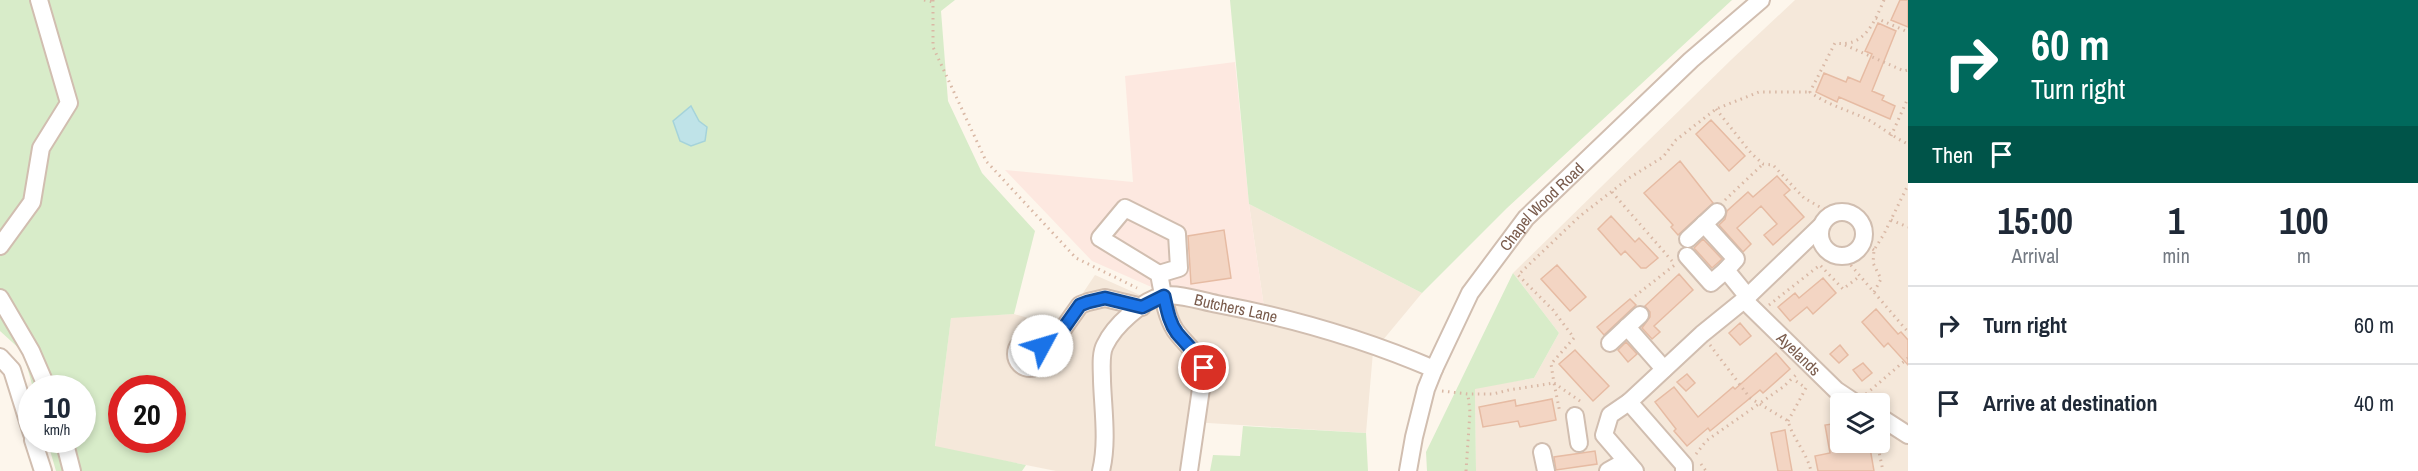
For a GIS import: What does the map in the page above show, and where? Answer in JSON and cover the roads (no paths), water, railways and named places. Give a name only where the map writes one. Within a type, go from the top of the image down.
[{"type":"street","points":[[0,246],[32,202],[41,148],[69,104],[39,0]]},
{"type":"street","name":"Chapel Wood Road","points":[[1408,471],[1426,389],[1434,369],[1470,293],[1526,218],[1691,60],[1761,0]]},
{"type":"street","points":[[1125,208],[1177,234],[1179,268],[1159,274],[1100,238],[1125,208]]},
{"type":"street","points":[[1604,435],[1610,415],[1629,402],[1702,334],[1746,298],[1826,220],[1842,211],[1856,216],[1863,227],[1868,246],[1843,256],[1828,252],[1819,235],[1826,220]]},
{"type":"street","points":[[1704,224],[1736,259],[1711,283],[1683,253],[1704,224],[1717,212]]},
{"type":"street","name":"Ayelands","points":[[1726,270],[1758,314],[1836,390],[1843,393]]},
{"type":"street","points":[[1101,471],[1105,454],[1102,368],[1104,346],[1119,324],[1154,301],[1159,274]]},
{"type":"street","points":[[0,298],[31,351],[41,375]]},
{"type":"street","name":"Butchers Lane","points":[[1042,346],[1056,339],[1080,305],[1088,302],[1105,298],[1154,301],[1190,298],[1258,311],[1319,328],[1384,348],[1434,369]]},
{"type":"street","points":[[1154,301],[1197,354],[1204,368],[1189,471]]},
{"type":"street","points":[[1610,343],[1640,315]]},
{"type":"street","points":[[1627,327],[1664,369]]},
{"type":"street","points":[[0,357],[12,370],[18,389]]},
{"type":"street","points":[[1629,402],[1684,468]]},
{"type":"street","points":[[1568,416],[1578,439],[1604,435]]},
{"type":"street","points":[[1890,423],[1908,435]]},
{"type":"street","points":[[1604,435],[1630,466],[1608,471]]},
{"type":"street","points":[[1542,452],[1545,471]]},
{"type":"street","points":[[37,453],[43,471]]},
{"type":"street","points":[[67,453],[72,471]]},
{"type":"water","points":[[691,106],[699,121],[707,127],[705,141],[691,146],[680,141],[673,121]]}]
